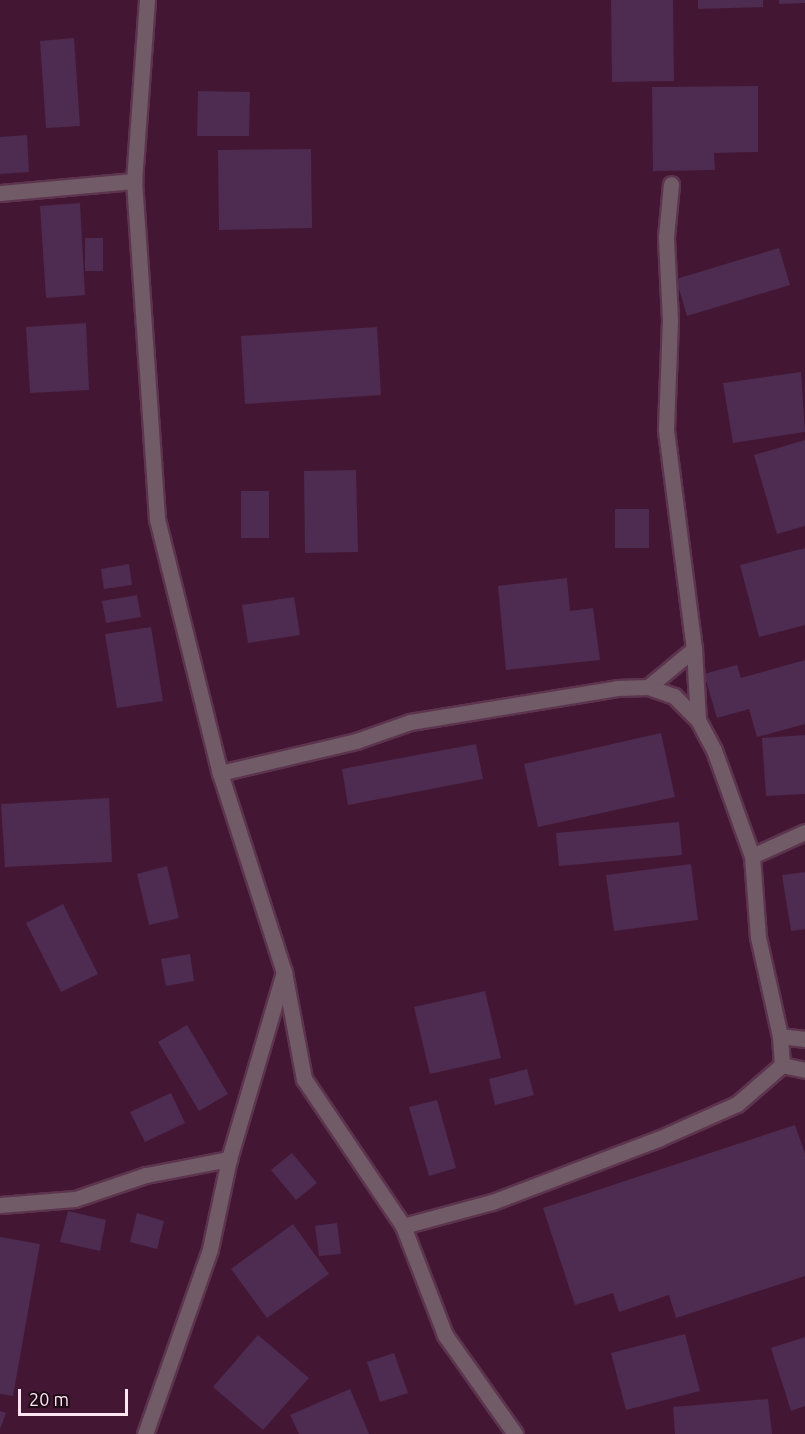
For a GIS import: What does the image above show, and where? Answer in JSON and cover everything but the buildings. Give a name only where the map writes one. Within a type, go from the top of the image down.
[{"type":"street","points":[[147,0],[134,181],[157,519],[220,773],[284,972],[304,1079],[403,1226],[445,1335],[515,1434]]},
{"type":"street","points":[[0,193],[134,181]]},
{"type":"street","points":[[671,184],[666,237],[670,320],[666,429],[694,649],[698,720],[752,856],[758,937],[780,1036],[782,1065]]},
{"type":"street","points":[[648,687],[694,649]]},
{"type":"street","points":[[220,773],[356,741],[410,722],[648,687],[675,696],[698,720]]},
{"type":"street","points":[[752,856],[805,832]]},
{"type":"street","points":[[145,1434],[210,1249],[229,1160],[284,972]]},
{"type":"street","points":[[780,1036],[805,1039]]},
{"type":"street","points":[[403,1226],[492,1202],[658,1139],[737,1104],[782,1065]]},
{"type":"street","points":[[782,1065],[805,1070]]},
{"type":"street","points":[[0,1205],[75,1199],[146,1175],[229,1160]]}]
